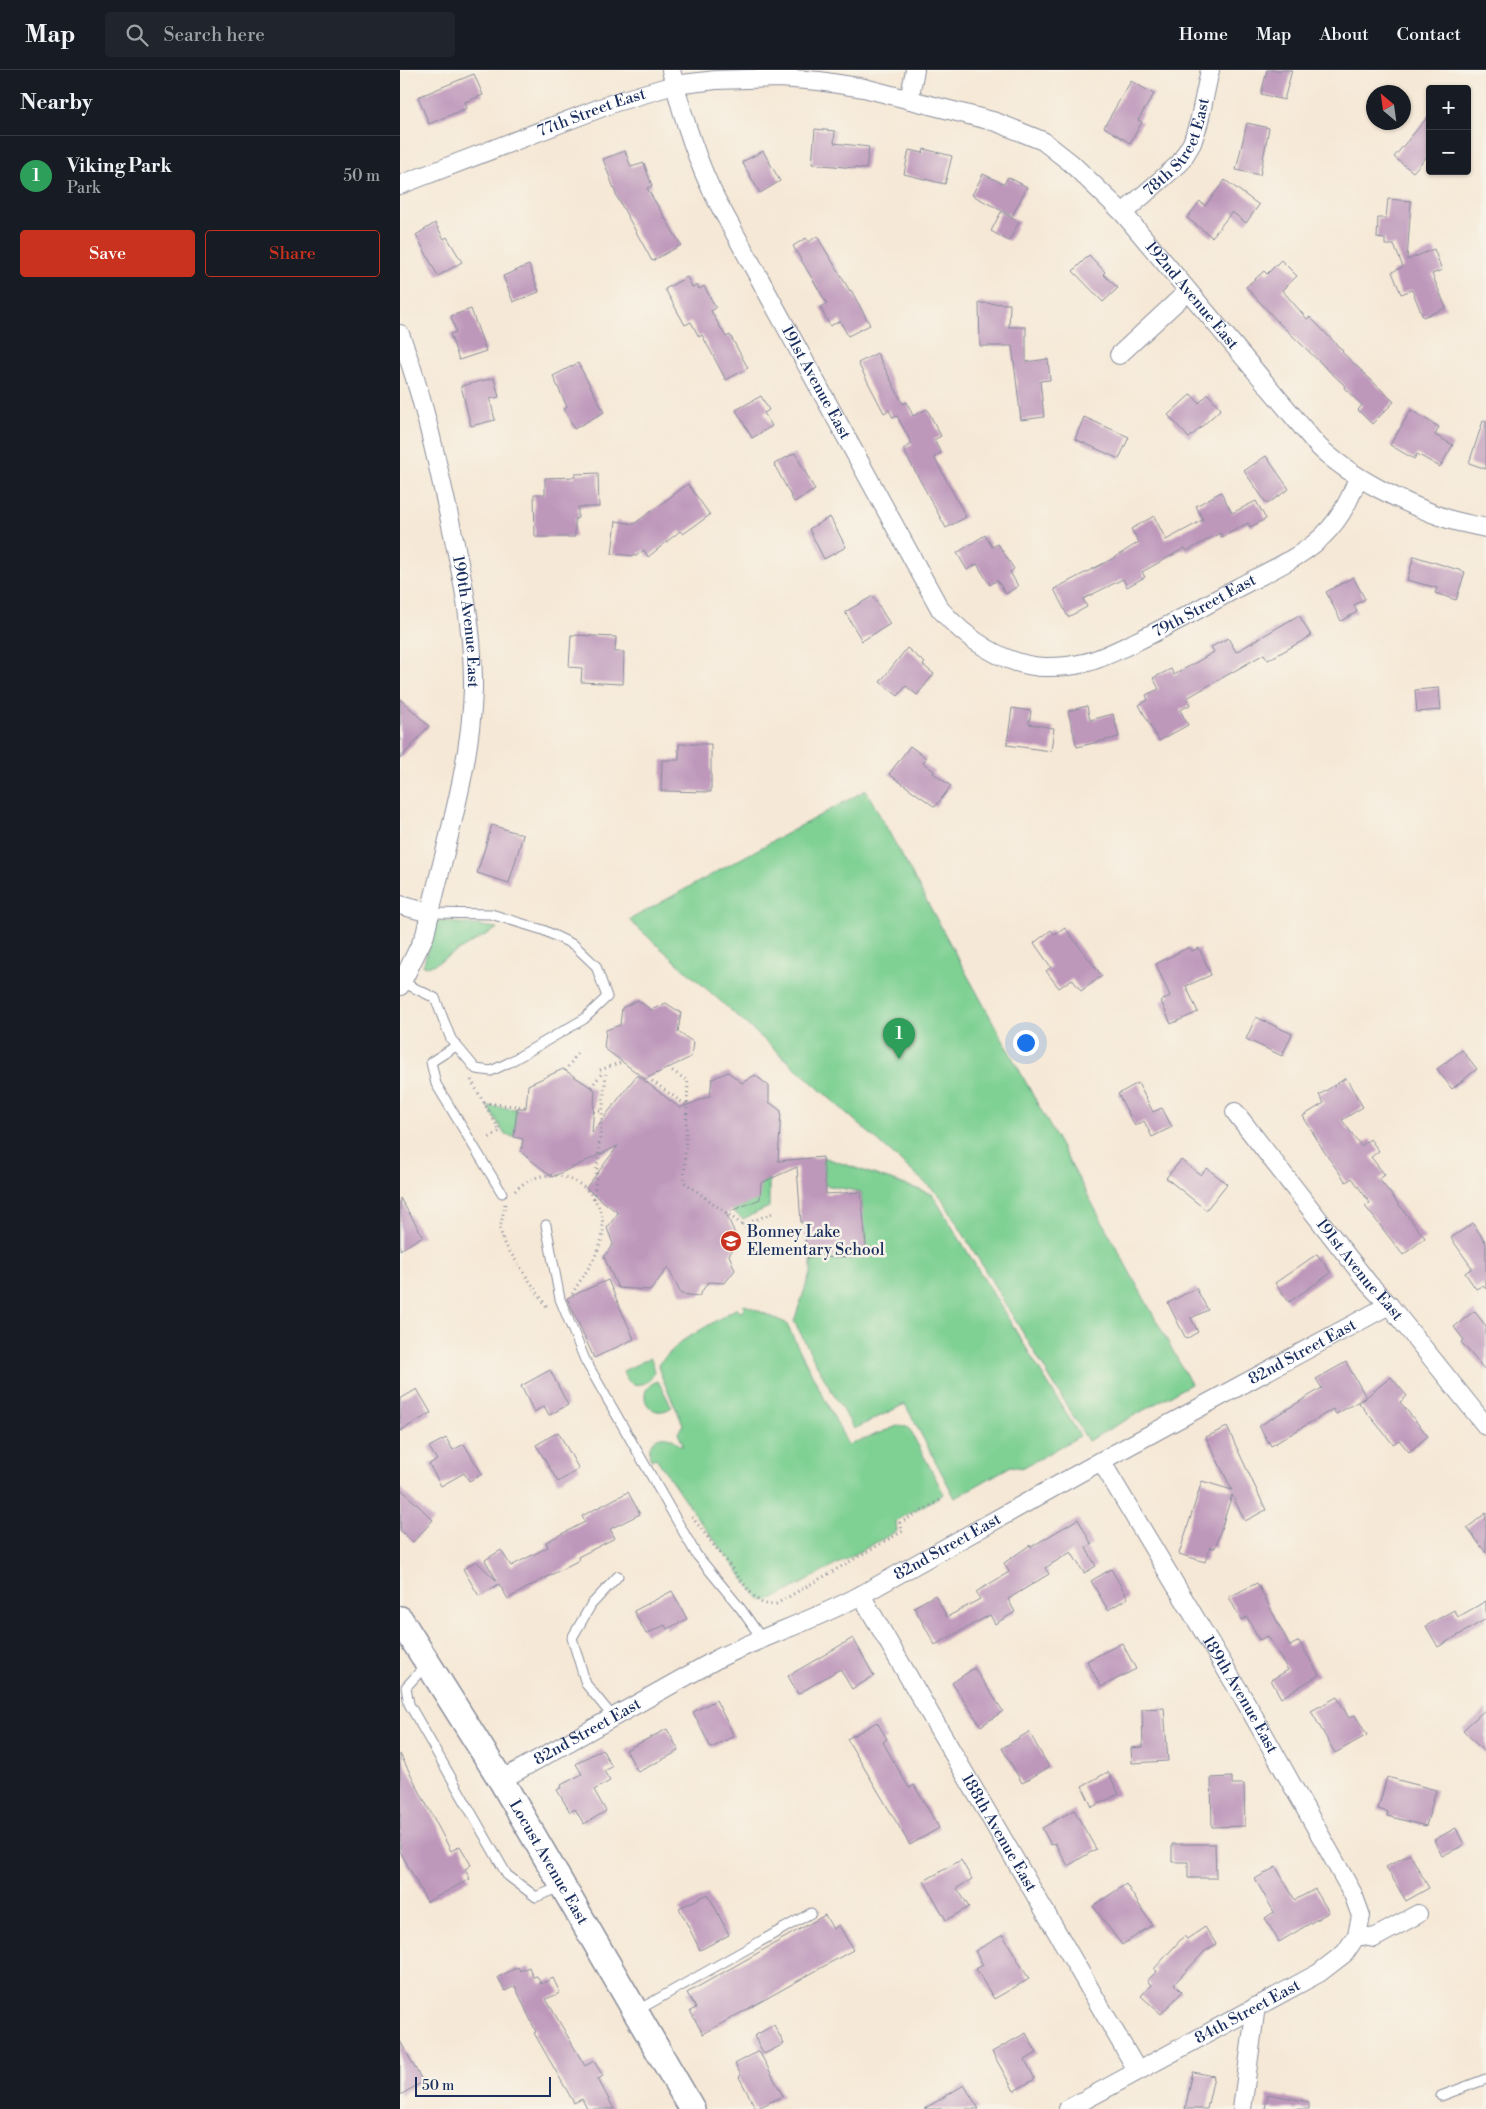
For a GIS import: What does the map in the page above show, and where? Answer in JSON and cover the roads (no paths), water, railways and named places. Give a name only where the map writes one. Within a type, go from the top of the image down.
[{"type":"street","points":[[909,100],[915,70]]},
{"type":"street","name":"78th Street East","points":[[1122,213],[1180,163],[1192,143],[1199,122],[1210,70]]},
{"type":"street","name":"77th Street East","points":[[400,185],[616,102],[672,78],[780,78],[819,81],[864,88],[909,100]]},
{"type":"street","name":"191st Avenue East","points":[[672,78],[702,171],[716,199],[940,609],[962,632],[981,646],[1011,659]]},
{"type":"street","name":"192nd Avenue East","points":[[909,100],[996,122],[1043,141],[1071,162],[1122,213],[1318,446],[1331,458],[1358,477],[1442,517],[1486,528]]},
{"type":"street","points":[[1119,355],[1188,291]]},
{"type":"street","name":"190th Avenue East","points":[[400,334],[433,445],[464,587],[470,630],[473,689],[469,736],[430,912],[424,935],[401,984]]},
{"type":"street","name":"79th Street East","points":[[1011,659],[1045,667],[1084,663],[1165,628],[1283,563],[1315,543],[1333,525],[1348,504],[1358,477]]},
{"type":"street","points":[[400,905],[430,912]]},
{"type":"street","name":"191st Avenue East","points":[[1235,1112],[1369,1284],[1389,1305],[1486,1426]]},
{"type":"street","name":"82nd Street East","points":[[500,1780],[719,1658],[762,1638],[830,1612],[861,1596],[1101,1462],[1389,1305]]},
{"type":"street","name":"189th Avenue East","points":[[1101,1462],[1248,1706],[1353,1894],[1361,1916],[1357,1935]]},
{"type":"street","name":"188th Avenue East","points":[[861,1596],[1137,2070]]},
{"type":"street","name":"Locust Avenue East","points":[[400,1619],[500,1780],[692,2109]]},
{"type":"street","points":[[1357,1935],[1374,1938],[1418,1914]]},
{"type":"street","name":"84th Street East","points":[[1068,2109],[1319,1973],[1336,1962],[1345,1953],[1357,1935]]},
{"type":"street","points":[[1242,2109],[1256,2006]]},
{"type":"lane","points":[[401,984],[435,998],[451,1039],[456,1046],[476,1069],[491,1071],[508,1064],[584,1019],[607,997],[596,966],[574,945],[543,930],[492,914],[430,912]]},
{"type":"lane","points":[[456,1046],[431,1062],[436,1084],[502,1193]]},
{"type":"lane","points":[[546,1226],[560,1299],[585,1360],[696,1554],[742,1609],[762,1638]]},
{"type":"lane","points":[[612,1717],[586,1684],[572,1638],[592,1605],[618,1576]]},
{"type":"lane","points":[[427,1664],[406,1687],[409,1704],[507,1874],[536,1897],[562,1886]]},
{"type":"lane","points":[[635,2012],[810,1913]]},
{"type":"lane","points":[[1441,2096],[1486,2079]]},
{"type":"place","name":"Viking Park","points":[[899,1059]]},
{"type":"place","name":"Bonney Lake Elementary School","points":[[731,1241]]}]
